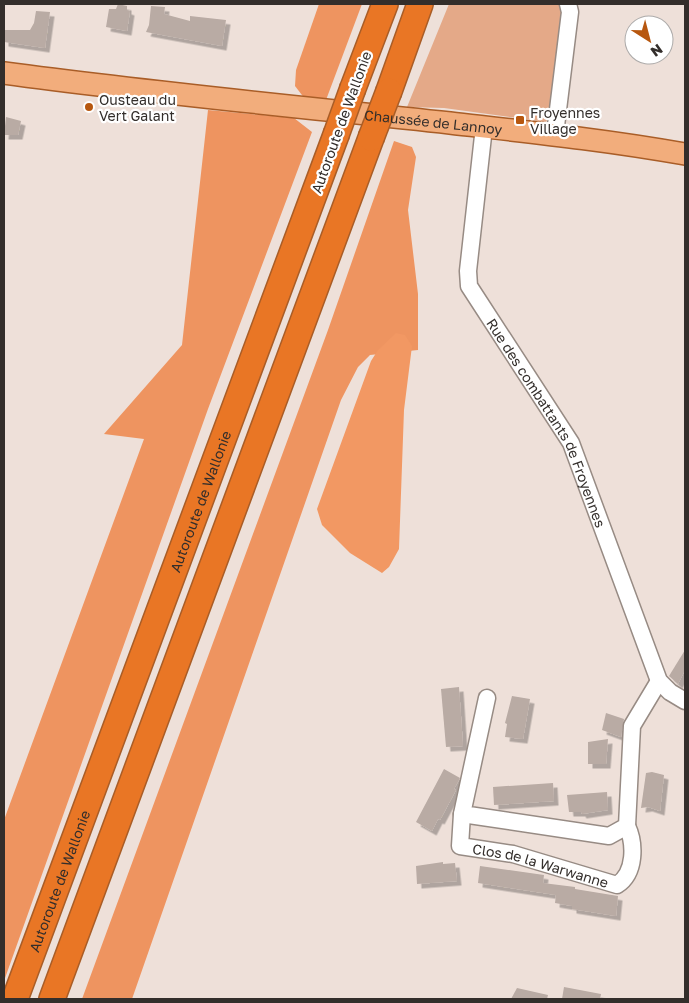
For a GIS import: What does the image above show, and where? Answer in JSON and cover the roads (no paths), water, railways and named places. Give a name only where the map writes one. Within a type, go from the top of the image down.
[{"type":"highway","name":"Autoroute de Wallonie","points":[[15,999],[385,4]]},
{"type":"highway","points":[[52,999],[420,4]]},
{"type":"main road","name":"Chaussée de Lannoy","points":[[4,73],[205,98],[554,134],[632,144],[685,154]]},
{"type":"street","points":[[554,134],[570,12],[568,4]]},
{"type":"street","name":"Rue des combattants de Froyennes","points":[[484,127],[468,270],[469,286],[572,443],[660,681],[670,692],[685,701]]},
{"type":"street","name":"Clos de la Warwanne","points":[[487,698],[462,814],[460,846],[513,854],[617,885],[624,881],[633,853],[631,835],[627,826],[632,726],[660,681]]},
{"type":"street","points":[[462,814],[609,836],[627,826]]},
{"type":"place","name":"Ousteau du Vert Galant","points":[[89,107]]},
{"type":"place","name":"Froyennes Village","points":[[520,120]]}]
